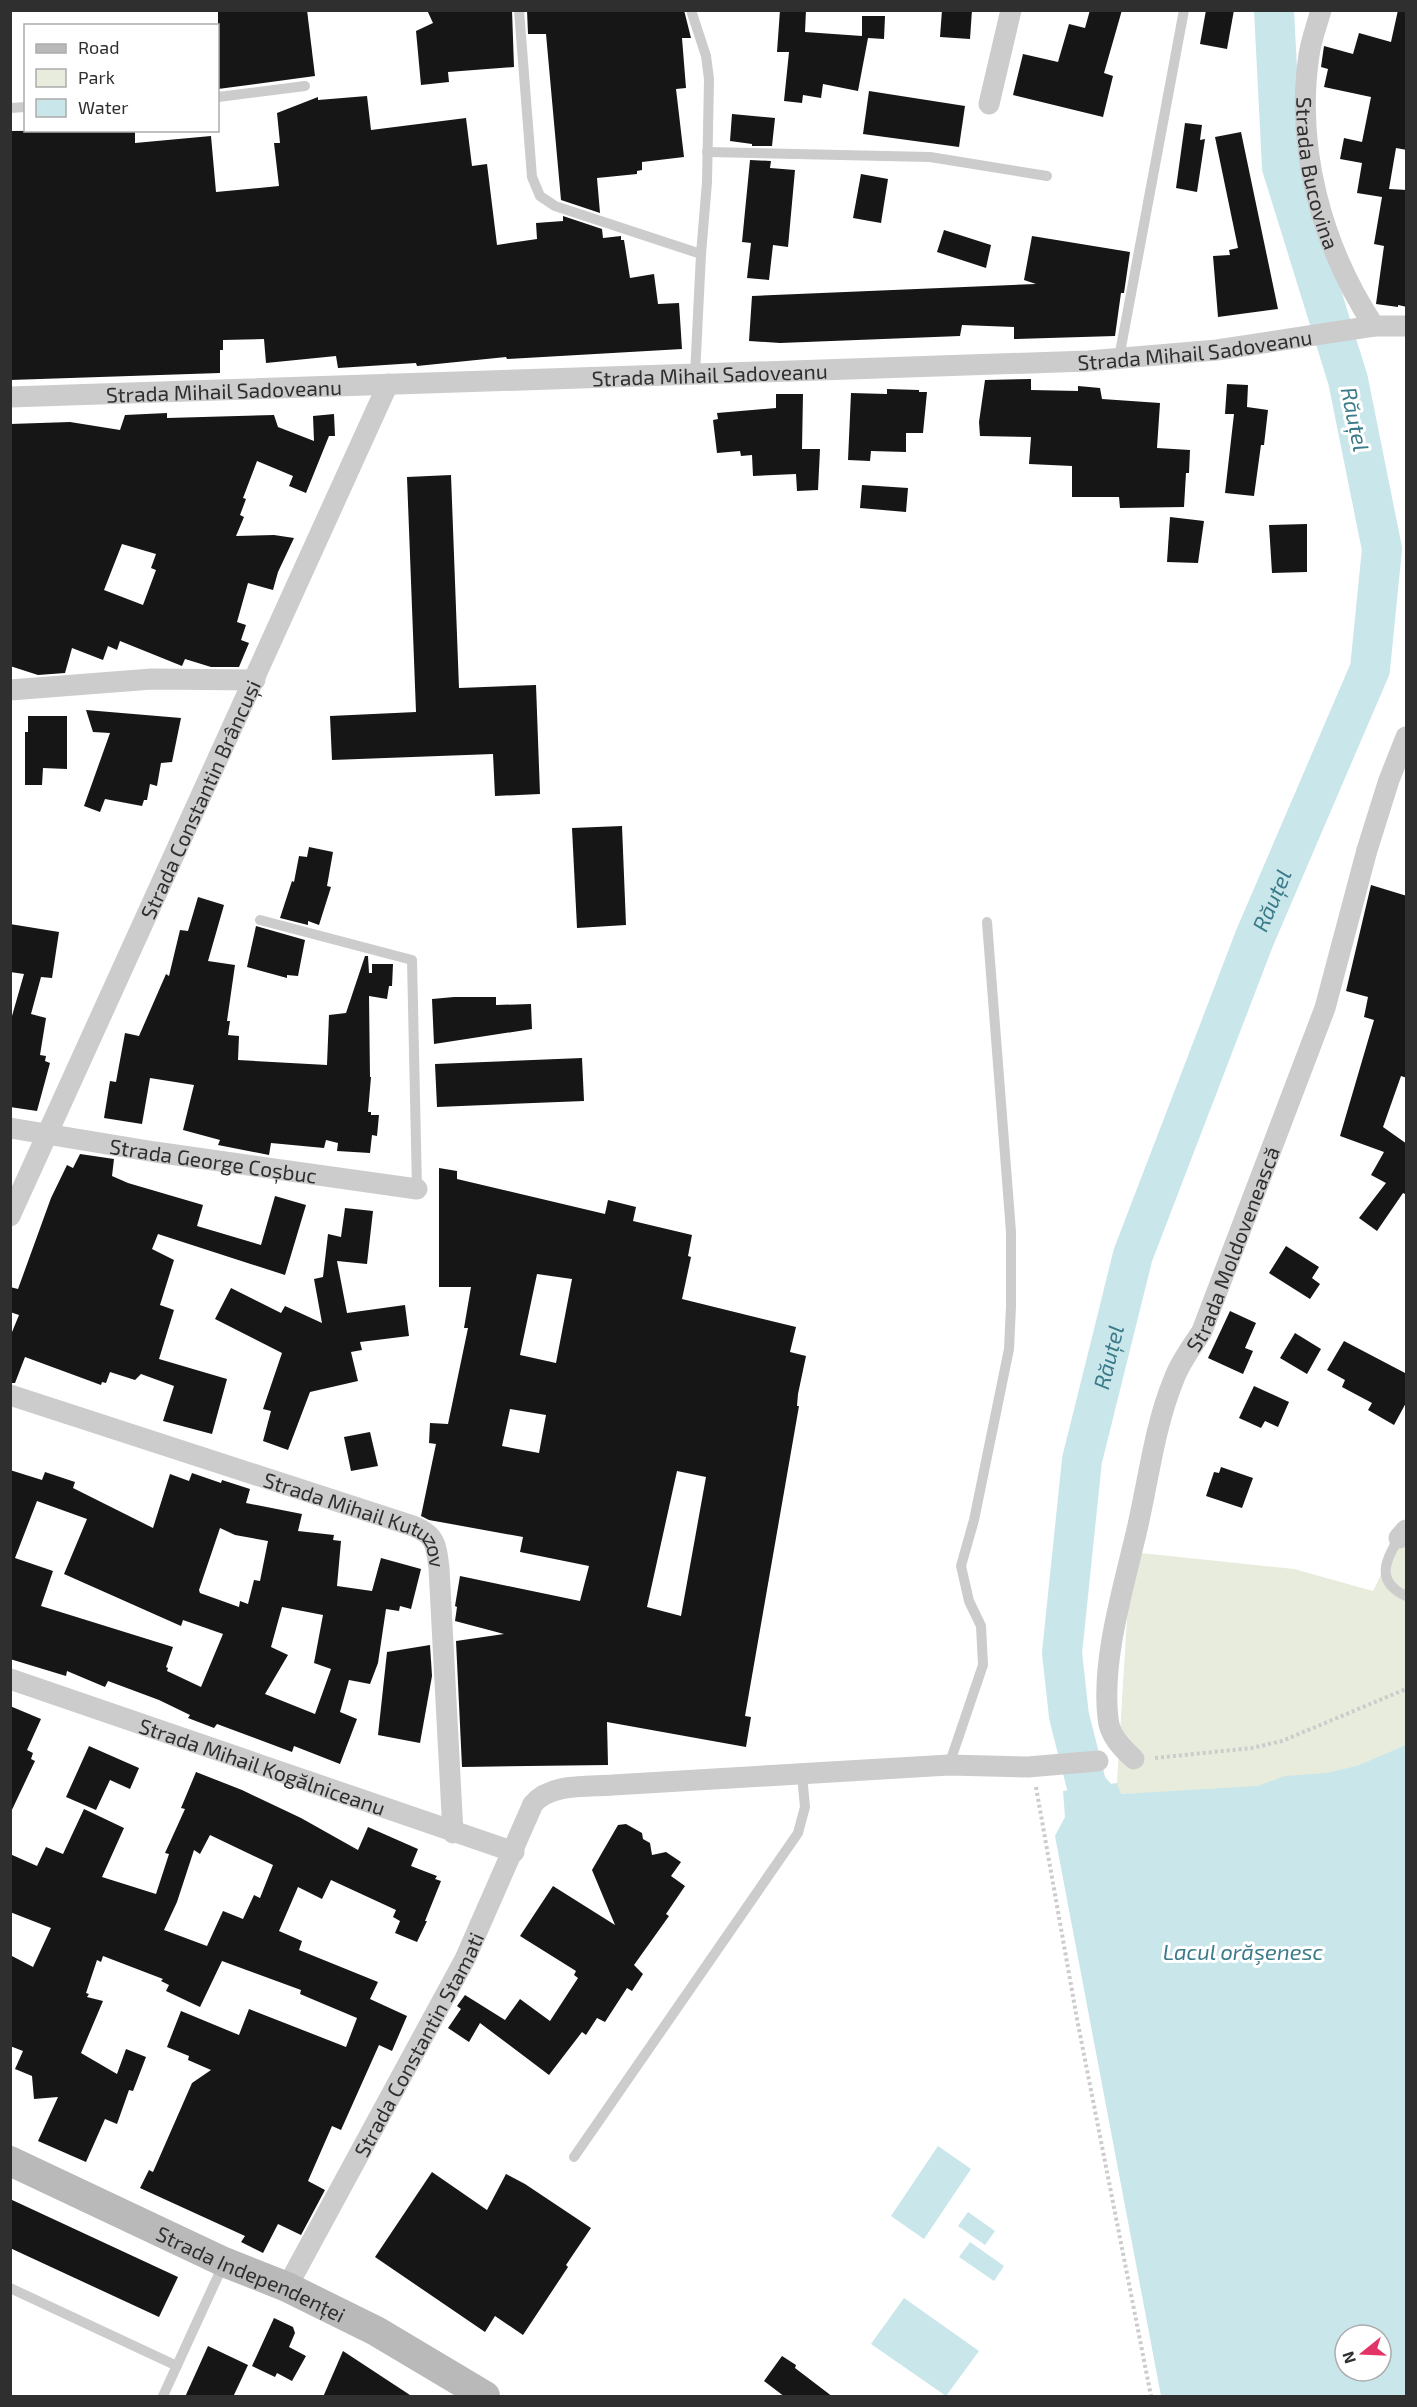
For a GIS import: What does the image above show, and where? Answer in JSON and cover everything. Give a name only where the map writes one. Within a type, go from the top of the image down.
[{"type":"street","points":[[988,104],[1011,10]]},
{"type":"street","name":"Strada Bucovina","points":[[1321,10],[1309,53],[1306,90],[1307,126],[1313,173],[1321,218],[1336,260],[1368,327]]},
{"type":"street","name":"Strada Mihail Sadoveanu","points":[[10,397],[695,375],[1119,358],[1217,350],[1368,327],[1407,326]]},
{"type":"street","name":"Strada Constantin Brâncuși","points":[[10,1216],[388,384]]},
{"type":"street","points":[[10,690],[152,679],[255,680]]},
{"type":"street","name":"Strada Moldovenească","points":[[1134,1759],[1116,1740],[1108,1720],[1107,1692],[1111,1650],[1123,1579],[1138,1525],[1160,1420],[1174,1377],[1202,1332],[1313,1042],[1325,1008],[1348,915],[1376,820],[1389,780],[1407,737]]},
{"type":"street","name":"Strada George Coșbuc","points":[[10,1128],[417,1189]]},
{"type":"street","name":"Strada Mihail Kutuzov","points":[[10,1395],[413,1526],[432,1537],[439,1568],[453,1833]]},
{"type":"street","name":"Strada Mihail Kogălniceanu","points":[[10,1679],[453,1833],[514,1852]]},
{"type":"street","points":[[802,1775],[949,1764],[1042,1766],[1098,1761]]},
{"type":"street","name":"Strada Constantin Stamati","points":[[287,2288],[465,1959],[514,1852],[525,1821],[539,1797],[551,1791],[570,1788],[802,1775]]},
{"type":"street","name":"Strada Independenței","points":[[10,2162],[376,2331],[485,2397]]},
{"type":"lane","points":[[519,10],[532,177],[540,196],[555,206],[700,254]]},
{"type":"lane","points":[[691,10],[706,56],[709,79],[695,375]]},
{"type":"lane","points":[[1119,358],[1184,10]]},
{"type":"lane","points":[[219,97],[304,86]]},
{"type":"lane","points":[[707,152],[930,157],[1047,176]]},
{"type":"lane","points":[[260,920],[412,960],[417,1189]]},
{"type":"lane","points":[[949,1764],[983,1665],[981,1626],[969,1601],[961,1566],[974,1520],[1009,1349],[1011,1317],[1011,1232],[987,922]]},
{"type":"lane","points":[[1403,1534],[1387,1559],[1386,1575],[1389,1584],[1407,1596]]},
{"type":"lane","points":[[574,2157],[798,1833],[805,1807],[802,1775]]},
{"type":"lane","points":[[163,2397],[224,2262]]},
{"type":"lane","points":[[10,2288],[177,2366]]},
{"type":"path","points":[[1134,1759],[1198,1755],[1282,1741],[1407,1689]]},
{"type":"path","points":[[1042,1766],[1077,2019],[1151,2397]]},
{"type":"green space","points":[[1406,1529],[1406,1756],[1336,1785],[1120,1794],[1117,1783],[1131,1552],[1294,1569],[1373,1591],[1399,1538]]},
{"type":"water","name":"Lacul orăşenesc","points":[[1406,1745],[1406,2396],[1161,2396],[1055,1836],[1065,1817],[1063,1791],[1117,1783],[1121,1794],[1258,1786],[1285,1776],[1326,1773],[1357,1766]]},
{"type":"water","points":[[938,2146],[971,2169],[924,2239],[891,2216]]},
{"type":"water","points":[[968,2212],[995,2231],[985,2245],[958,2226]]},
{"type":"water","points":[[970,2242],[1004,2266],[994,2281],[959,2257]]},
{"type":"water","points":[[904,2298],[979,2351],[946,2396],[871,2344]]},
{"type":"building","points":[[218,10],[307,10],[315,76],[219,89]]},
{"type":"building","points":[[427,10],[512,10],[514,67],[448,72],[449,82],[421,85],[416,31],[433,23]]},
{"type":"building","points":[[527,10],[684,10],[691,38],[682,38],[686,88],[676,89],[684,157],[642,162],[642,170],[637,171],[637,174],[597,178],[600,213],[561,200],[546,34],[528,34]]},
{"type":"building","points":[[780,10],[806,10],[805,32],[862,36],[862,16],[885,16],[884,39],[868,38],[858,91],[823,84],[821,98],[803,95],[802,103],[784,101],[789,52],[777,52]]},
{"type":"building","points":[[942,10],[972,10],[970,39],[940,37]]},
{"type":"building","points":[[1090,10],[1122,10],[1104,73],[1113,76],[1103,117],[1013,95],[1023,54],[1058,62],[1069,24],[1085,28]]},
{"type":"building","points":[[1206,10],[1234,10],[1227,49],[1200,44]]},
{"type":"building","points":[[1398,10],[1407,10],[1407,150],[1396,148],[1389,189],[1407,190],[1407,307],[1376,304],[1384,246],[1374,244],[1382,197],[1357,193],[1362,163],[1340,159],[1344,138],[1362,142],[1371,97],[1324,87],[1328,69],[1321,67],[1324,46],[1353,54],[1359,33],[1391,42]]},
{"type":"building","points":[[869,91],[965,106],[959,147],[863,134]]},
{"type":"building","points":[[367,96],[371,130],[466,118],[472,166],[487,164],[497,245],[537,239],[536,223],[563,221],[563,216],[602,229],[603,238],[621,236],[621,240],[624,240],[630,278],[654,274],[658,304],[679,303],[682,349],[507,359],[506,357],[417,366],[416,363],[338,368],[336,356],[266,363],[264,339],[223,340],[223,350],[220,350],[220,373],[10,380],[10,131],[135,132],[135,143],[211,136],[216,192],[279,186],[274,143],[280,143],[277,113],[318,97],[318,100]]},
{"type":"building","points":[[732,114],[775,118],[772,146],[752,146],[752,144],[730,141]]},
{"type":"building","points":[[1185,123],[1202,125],[1200,140],[1205,139],[1197,192],[1176,188]]},
{"type":"building","points":[[1241,132],[1278,309],[1218,317],[1213,256],[1230,255],[1229,250],[1238,248],[1215,137]]},
{"type":"building","points":[[750,160],[771,161],[770,168],[795,170],[788,247],[773,245],[769,280],[747,278],[751,243],[742,242]]},
{"type":"building","points":[[861,174],[888,179],[881,223],[853,218]]},
{"type":"building","points":[[944,230],[991,245],[986,268],[937,252]]},
{"type":"building","points":[[1032,236],[1130,252],[1115,336],[1014,339],[1014,327],[962,325],[960,336],[780,343],[749,341],[752,296],[1036,284],[1024,280]]},
{"type":"building","points":[[1031,379],[1031,390],[1078,391],[1078,386],[1100,388],[1102,399],[1160,403],[1157,448],[1190,450],[1184,507],[1120,508],[1119,497],[1072,497],[1072,466],[1029,464],[1031,437],[980,436],[979,422],[985,380]]},
{"type":"building","points":[[1227,384],[1248,385],[1247,407],[1268,410],[1254,496],[1225,493],[1234,414],[1225,414]]},
{"type":"building","points":[[887,389],[927,392],[923,433],[906,433],[906,452],[871,451],[870,461],[848,460],[851,393],[887,394]]},
{"type":"building","points":[[776,394],[803,394],[802,449],[820,449],[818,490],[797,491],[796,474],[753,476],[752,455],[741,456],[740,451],[717,453],[713,420],[718,419],[717,413],[776,408]]},
{"type":"building","points":[[167,413],[167,418],[274,415],[278,427],[314,441],[313,416],[334,414],[335,436],[329,436],[306,493],[289,486],[293,476],[257,461],[243,498],[246,499],[240,515],[244,517],[236,536],[274,535],[294,538],[278,572],[273,590],[248,583],[237,622],[246,625],[241,640],[249,643],[239,667],[211,667],[185,659],[182,666],[120,641],[117,650],[108,646],[103,660],[72,648],[65,673],[38,675],[10,666],[10,424],[70,422],[120,430],[125,415]],"holes":[[[122,544],[156,554],[151,568],[156,570],[143,605],[104,590]]]},
{"type":"building","points":[[451,475],[459,688],[536,685],[540,794],[495,796],[493,754],[332,760],[330,716],[416,712],[407,477]]},
{"type":"building","points":[[862,485],[908,488],[906,512],[860,508]]},
{"type":"building","points":[[1170,517],[1204,521],[1198,563],[1167,562]]},
{"type":"building","points":[[1307,524],[1307,572],[1272,573],[1269,525]]},
{"type":"building","points":[[86,710],[181,718],[172,762],[161,763],[157,786],[150,784],[147,800],[144,800],[142,806],[105,799],[100,812],[84,806],[110,733],[93,732]]},
{"type":"building","points":[[28,716],[67,716],[67,769],[43,768],[42,785],[25,785],[25,732],[28,732]]},
{"type":"building","points":[[622,826],[626,925],[577,928],[572,828]]},
{"type":"building","points":[[309,847],[333,852],[327,886],[331,887],[319,925],[308,921],[308,925],[280,918],[292,881],[294,882],[299,856],[307,857]]},
{"type":"building","points":[[1371,885],[1407,896],[1407,1078],[1401,1076],[1383,1127],[1407,1144],[1407,1195],[1403,1193],[1377,1231],[1359,1218],[1386,1183],[1371,1175],[1384,1152],[1340,1136],[1374,1020],[1364,1017],[1368,997],[1346,991]]},
{"type":"building","points":[[198,897],[224,905],[208,961],[235,965],[227,1021],[230,1021],[228,1035],[239,1036],[238,1060],[327,1065],[329,1015],[346,1013],[365,956],[368,956],[369,973],[372,973],[372,964],[393,964],[392,986],[389,986],[387,999],[369,996],[371,1077],[368,1112],[371,1112],[371,1115],[379,1115],[377,1136],[372,1135],[370,1153],[337,1151],[338,1143],[326,1140],[324,1148],[271,1143],[269,1155],[218,1145],[220,1140],[183,1130],[194,1085],[150,1078],[142,1124],[104,1118],[110,1081],[116,1082],[125,1033],[139,1036],[166,974],[169,976],[180,930],[188,931]]},
{"type":"building","points":[[10,924],[59,932],[52,978],[41,977],[31,1014],[46,1018],[40,1055],[46,1056],[45,1061],[50,1063],[37,1111],[10,1107],[10,1023],[24,974],[10,972]]},
{"type":"building","points":[[256,926],[305,940],[298,976],[287,975],[287,978],[247,967]]},
{"type":"building","points":[[496,997],[496,1005],[531,1004],[532,1029],[434,1044],[432,999]]},
{"type":"building","points":[[582,1058],[584,1101],[437,1107],[435,1064]]},
{"type":"building","points":[[80,1154],[114,1159],[112,1176],[128,1183],[203,1205],[197,1226],[261,1245],[275,1196],[306,1205],[285,1275],[158,1234],[152,1249],[174,1260],[160,1305],[174,1310],[159,1359],[227,1379],[212,1434],[163,1421],[174,1386],[141,1374],[135,1380],[110,1372],[106,1383],[102,1382],[101,1385],[25,1357],[15,1383],[10,1383],[10,1337],[19,1315],[10,1312],[10,1287],[18,1289],[51,1198],[67,1165],[73,1168]]},
{"type":"building","points":[[439,1168],[457,1171],[457,1179],[605,1214],[608,1200],[636,1207],[633,1221],[692,1235],[688,1256],[691,1257],[682,1299],[796,1327],[790,1352],[806,1356],[745,1716],[751,1717],[746,1747],[607,1722],[608,1765],[462,1767],[456,1641],[504,1634],[455,1621],[460,1576],[580,1601],[589,1566],[520,1552],[523,1537],[429,1520],[421,1516],[436,1444],[429,1443],[430,1423],[448,1424],[468,1328],[464,1328],[471,1287],[439,1287]],"holes":[[[537,1274],[572,1279],[556,1363],[520,1355]],[[510,1409],[546,1415],[539,1453],[502,1446]],[[677,1471],[706,1477],[681,1616],[647,1607]]]},
{"type":"building","points":[[345,1208],[373,1211],[367,1264],[337,1261],[347,1313],[405,1305],[409,1336],[360,1342],[362,1350],[351,1352],[358,1381],[310,1392],[288,1450],[263,1441],[271,1411],[263,1409],[282,1353],[215,1319],[231,1288],[281,1313],[285,1306],[322,1323],[314,1279],[323,1277],[328,1234],[341,1237]]},
{"type":"building","points":[[1286,1246],[1319,1267],[1312,1278],[1320,1284],[1310,1299],[1269,1273]]},
{"type":"building","points":[[1230,1311],[1256,1323],[1245,1348],[1253,1351],[1243,1374],[1208,1358]]},
{"type":"building","points":[[1295,1333],[1321,1349],[1307,1374],[1280,1358]]},
{"type":"building","points":[[1344,1341],[1407,1374],[1407,1401],[1394,1425],[1368,1410],[1372,1403],[1342,1387],[1345,1380],[1327,1370]]},
{"type":"building","points":[[1254,1386],[1289,1402],[1278,1427],[1265,1421],[1261,1428],[1239,1418]]},
{"type":"building","points":[[370,1432],[378,1466],[351,1471],[344,1437]]},
{"type":"building","points":[[1221,1467],[1253,1478],[1242,1508],[1206,1496],[1214,1472],[1219,1473]]},
{"type":"building","points":[[10,1470],[42,1480],[45,1472],[75,1482],[73,1488],[153,1528],[170,1474],[189,1481],[192,1473],[221,1483],[222,1480],[250,1489],[246,1503],[302,1514],[298,1531],[334,1535],[333,1540],[341,1541],[337,1586],[372,1591],[381,1558],[421,1569],[411,1609],[400,1606],[399,1611],[386,1609],[378,1663],[370,1684],[349,1680],[340,1712],[357,1719],[340,1764],[294,1746],[292,1752],[217,1724],[214,1728],[188,1718],[190,1715],[159,1700],[108,1681],[105,1687],[67,1671],[66,1676],[10,1659]],"holes":[[[37,1501],[87,1519],[64,1574],[181,1626],[183,1620],[223,1634],[201,1687],[167,1671],[166,1667],[173,1647],[41,1606],[53,1571],[15,1558]],[[220,1528],[235,1535],[268,1541],[260,1581],[254,1580],[248,1604],[240,1601],[239,1607],[200,1593],[199,1590]],[[282,1607],[323,1615],[314,1663],[331,1669],[315,1714],[265,1694],[288,1655],[271,1647]]]},
{"type":"building","points":[[430,1645],[432,1676],[420,1743],[378,1735],[387,1652]]},
{"type":"building","points":[[10,1706],[41,1719],[27,1750],[33,1753],[31,1759],[35,1761],[10,1814]]},
{"type":"building","points":[[89,1746],[139,1768],[130,1789],[110,1780],[96,1810],[66,1797]]},
{"type":"building","points":[[196,1772],[242,1790],[301,1818],[358,1850],[368,1827],[418,1849],[411,1866],[437,1876],[435,1879],[441,1881],[417,1942],[395,1933],[400,1921],[393,1917],[396,1910],[331,1880],[322,1899],[298,1887],[279,1931],[302,1941],[299,1950],[378,1982],[370,1999],[407,2016],[392,2051],[379,2045],[341,2130],[332,2126],[308,2181],[325,2190],[301,2235],[278,2224],[263,2253],[241,2242],[245,2236],[140,2188],[149,2170],[153,2172],[192,2083],[211,2070],[188,2060],[189,2056],[167,2047],[181,2011],[239,2035],[249,2009],[346,2047],[357,2018],[300,1994],[301,1990],[222,1961],[200,2007],[166,1991],[169,1985],[161,1981],[163,1979],[103,1956],[101,1962],[97,1960],[86,1993],[89,1994],[87,1997],[103,2001],[81,2053],[117,2074],[126,2049],[146,2057],[133,2091],[129,2090],[117,2124],[105,2119],[86,2162],[38,2141],[58,2097],[34,2099],[32,2076],[15,2069],[23,2051],[10,2046],[10,1955],[33,1967],[51,1928],[10,1912],[10,1854],[37,1866],[46,1847],[63,1854],[84,1809],[124,1828],[102,1877],[156,1894],[169,1854],[165,1853],[185,1809],[181,1808]],"holes":[[[210,1835],[273,1865],[260,1898],[254,1895],[243,1919],[223,1911],[207,1946],[164,1930],[177,1902],[194,1850],[200,1854]]]},
{"type":"building","points":[[626,1824],[642,1833],[643,1839],[650,1843],[652,1855],[666,1852],[681,1862],[671,1876],[685,1886],[666,1914],[669,1916],[634,1965],[643,1974],[632,1991],[627,1988],[605,2022],[597,2018],[586,2035],[582,2032],[549,2075],[480,2023],[469,2042],[448,2028],[461,2009],[457,2006],[465,1995],[505,2020],[520,1999],[550,2021],[578,1978],[574,1975],[576,1971],[520,1936],[553,1886],[615,1925],[592,1870],[618,1825]]},
{"type":"building","points":[[432,2172],[487,2210],[506,2174],[591,2228],[523,2335],[495,2316],[485,2332],[375,2257]]},
{"type":"building","points":[[10,2199],[178,2277],[159,2317],[10,2248]]},
{"type":"building","points":[[274,2318],[293,2327],[295,2333],[289,2347],[306,2356],[292,2381],[277,2373],[275,2377],[252,2366]]},
{"type":"building","points":[[208,2346],[248,2365],[233,2397],[185,2397]]},
{"type":"building","points":[[343,2351],[413,2397],[323,2397]]},
{"type":"building","points":[[782,2356],[833,2397],[785,2397],[764,2381]]},
{"type":"waterway","name":"Răuțel","points":[[1124,1828],[1087,1787],[1069,1716],[1062,1653],[1082,1460],[1133,1255],[1255,937],[1370,669],[1382,549],[1348,380],[1282,167],[1274,10]]}]
